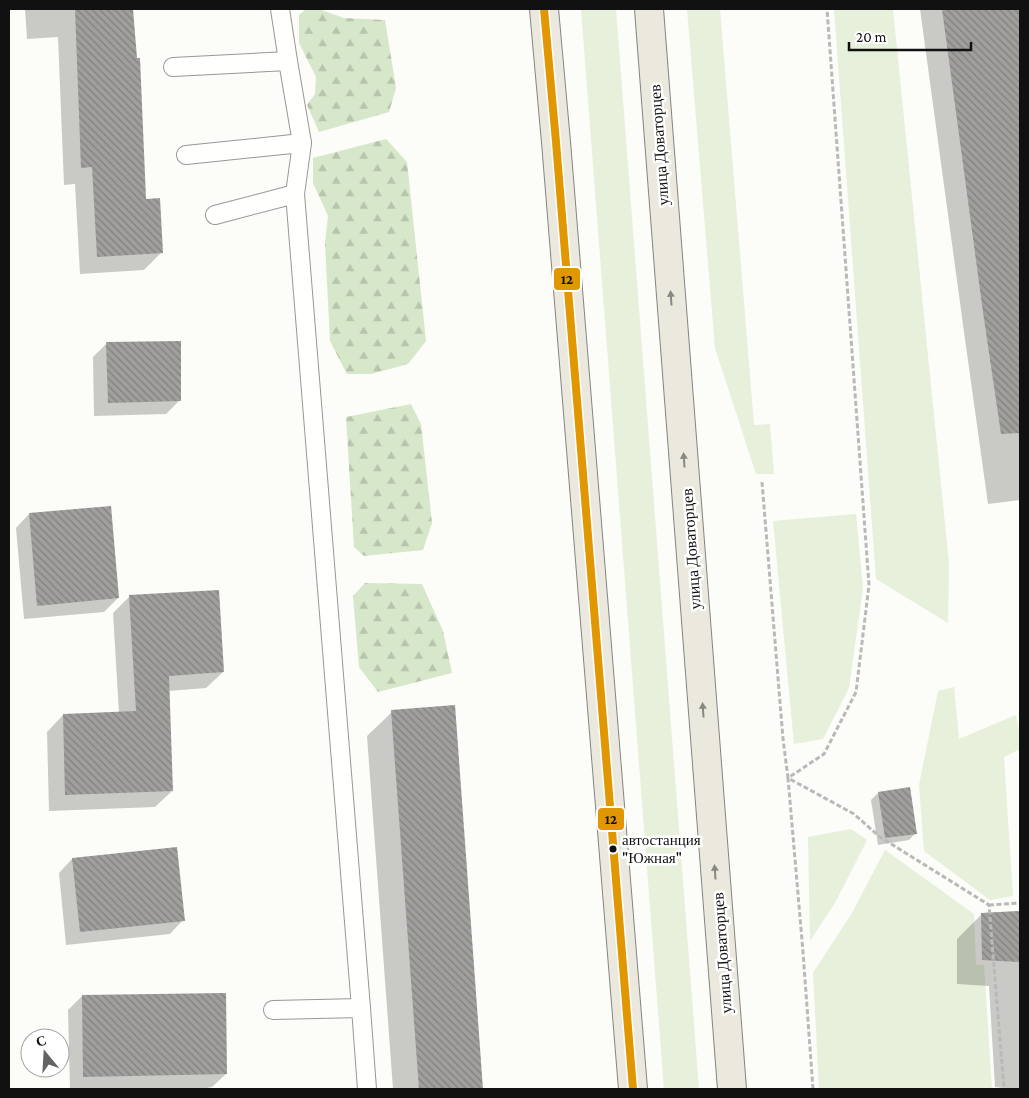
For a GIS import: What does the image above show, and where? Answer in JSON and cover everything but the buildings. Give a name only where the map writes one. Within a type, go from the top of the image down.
[{"type":"main road","points":[[544,9],[633,1089]]},
{"type":"main road","name":"улица Доваторцев","points":[[649,9],[732,1089]]},
{"type":"lane","points":[[280,9],[302,143],[295,194],[368,1089]]},
{"type":"lane","points":[[173,67],[288,61]]},
{"type":"lane","points":[[186,155],[302,143]]},
{"type":"lane","points":[[215,215],[295,194]]},
{"type":"lane","points":[[273,1010],[361,1008]]},
{"type":"path","points":[[788,778],[824,754],[856,692],[869,585],[827,9]]},
{"type":"path","points":[[762,482],[803,952],[813,1089]]},
{"type":"path","points":[[788,778],[854,814],[880,837],[989,905],[1020,903]]},
{"type":"path","points":[[989,905],[1004,1089]]},
{"type":"green space","points":[[306,9],[319,9],[344,18],[385,20],[396,88],[389,112],[319,132],[307,105],[315,94],[316,77],[299,43],[299,15]]},
{"type":"green space","points":[[581,9],[616,9],[699,1089],[664,1089]]},
{"type":"green space","points":[[687,9],[720,9],[754,425],[770,424],[774,474],[756,474],[715,348]]},
{"type":"green space","points":[[834,9],[893,9],[949,564],[948,623],[876,579]]},
{"type":"green space","points":[[386,139],[407,162],[426,341],[408,364],[371,374],[347,374],[330,341],[325,243],[328,216],[313,183],[313,158]]},
{"type":"green space","points":[[411,404],[421,424],[432,523],[423,550],[364,556],[354,547],[346,417]]},
{"type":"green space","points":[[856,514],[863,588],[849,688],[823,739],[794,744],[773,521]]},
{"type":"green space","points":[[365,583],[422,584],[443,631],[452,673],[378,692],[359,667],[353,596]]},
{"type":"green space","points":[[954,687],[959,739],[1016,715],[1020,736],[1020,749],[1004,757],[1013,896],[990,900],[924,851],[919,785],[938,691]]},
{"type":"green space","points":[[851,829],[867,840],[836,901],[810,941],[808,837]]},
{"type":"green space","points":[[885,850],[974,914],[976,965],[984,965],[992,1089],[819,1089],[813,973],[852,913]]},
{"type":"transit line","name":"12","points":[[544,9],[633,1089]]},
{"type":"place","name":"автостанция \"Южная\"","points":[[613,849]]}]
